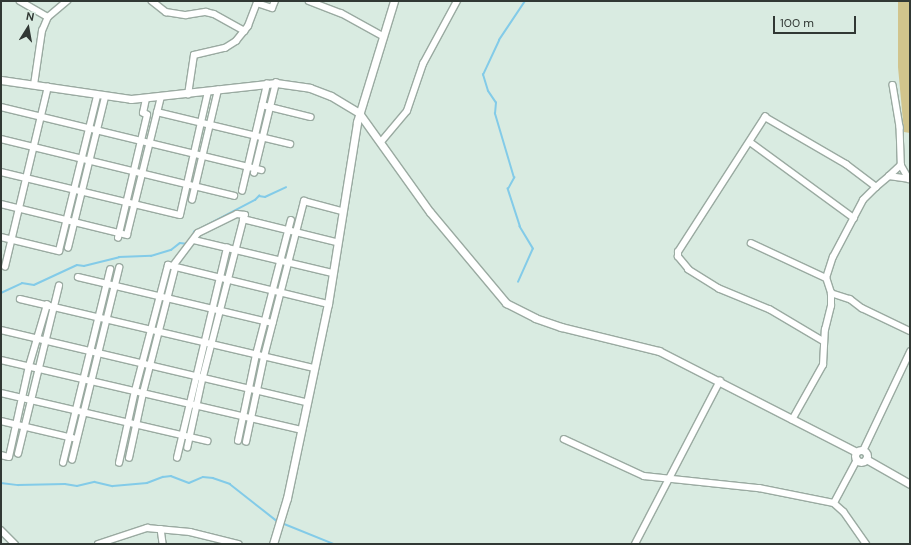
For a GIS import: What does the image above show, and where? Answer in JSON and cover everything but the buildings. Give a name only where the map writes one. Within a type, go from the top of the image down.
[{"type":"street","points":[[20,1],[48,17]]},
{"type":"street","points":[[34,85],[42,31],[48,17],[67,1]]},
{"type":"street","points":[[152,1],[166,12],[214,14],[245,31]]},
{"type":"street","points":[[188,95],[194,55],[225,48],[236,41],[245,31],[257,3],[272,8],[275,1]]},
{"type":"street","points":[[309,1],[341,13],[383,36]]},
{"type":"street","points":[[272,543],[280,523],[328,304],[336,242],[359,113],[394,1]]},
{"type":"street","points":[[381,142],[407,111],[423,64],[457,1]]},
{"type":"street","points":[[1,80],[97,96],[146,99],[276,83],[310,88],[331,96],[359,113],[430,212],[506,303],[535,318],[561,327],[660,350],[792,420],[860,451],[866,459],[910,484]]},
{"type":"street","points":[[1,107],[248,167],[257,171],[276,83]]},
{"type":"street","points":[[242,191],[267,84]]},
{"type":"street","points":[[893,85],[900,127],[901,165],[909,179]]},
{"type":"street","points":[[5,267],[48,87]]},
{"type":"street","points":[[192,200],[218,90]]},
{"type":"street","points":[[1,172],[180,215],[208,92]]},
{"type":"street","points":[[1,237],[59,251],[97,96]]},
{"type":"street","points":[[68,248],[105,97]]},
{"type":"street","points":[[1,204],[75,222],[119,235],[127,235],[161,97]]},
{"type":"street","points":[[119,235],[148,115],[143,113],[146,99]]},
{"type":"street","points":[[262,105],[311,117]]},
{"type":"street","points":[[157,112],[290,144]]},
{"type":"street","points":[[824,342],[770,310],[719,289],[689,270],[678,258],[678,252],[765,117],[846,164],[876,187]]},
{"type":"street","points":[[1,139],[234,196]]},
{"type":"street","points":[[750,142],[854,218]]},
{"type":"street","points":[[792,420],[823,365],[824,342],[831,293],[826,278],[832,257],[863,200],[901,165]]},
{"type":"street","points":[[889,176],[909,179]]},
{"type":"street","points":[[246,442],[264,357],[304,201],[342,211]]},
{"type":"street","points":[[129,458],[143,393],[168,298],[174,267],[198,233],[237,214],[244,215],[211,344],[188,447]]},
{"type":"street","points":[[243,219],[336,242]]},
{"type":"street","points":[[238,441],[264,321],[291,220]]},
{"type":"street","points":[[194,240],[333,273]]},
{"type":"street","points":[[751,243],[826,278]]},
{"type":"street","points":[[177,458],[227,248]]},
{"type":"street","points":[[119,463],[135,391],[168,265],[328,304]]},
{"type":"street","points":[[72,460],[119,268]]},
{"type":"street","points":[[63,464],[82,379],[110,270]]},
{"type":"street","points":[[78,277],[273,323]]},
{"type":"street","points":[[18,454],[59,286]]},
{"type":"street","points":[[831,293],[850,299],[862,308],[910,331]]},
{"type":"street","points":[[20,299],[314,368]]},
{"type":"street","points":[[1,455],[9,457],[29,366],[47,305]]},
{"type":"street","points":[[1,330],[306,402]]},
{"type":"street","points":[[834,503],[857,460],[860,451],[910,352]]},
{"type":"street","points":[[1,360],[301,430]]},
{"type":"street","points":[[636,544],[720,381]]},
{"type":"street","points":[[1,393],[207,441]]},
{"type":"street","points":[[1,421],[77,439]]},
{"type":"street","points":[[564,439],[627,470],[644,476],[787,492],[834,503],[844,512],[866,544]]},
{"type":"street","points":[[857,460],[863,462],[866,459]]},
{"type":"street","points":[[98,544],[147,528],[190,532],[239,544]]},
{"type":"street","points":[[161,529],[163,544]]},
{"type":"street","points":[[1,530],[15,544]]},
{"type":"shaded area","points":[[898,1],[910,1],[910,133],[904,132],[898,67]]},
{"type":"waterway","points":[[518,282],[533,249],[520,227],[508,189],[514,178],[495,114],[496,103],[488,91],[483,75],[499,40],[525,1]]},
{"type":"waterway","points":[[193,236],[194,232],[255,200],[259,196],[265,197],[286,187]]},
{"type":"waterway","points":[[1,293],[22,283],[34,285],[77,265],[84,266],[119,257],[151,256],[171,250],[180,243],[188,244]]},
{"type":"waterway","points":[[1,483],[18,485],[65,484],[77,486],[95,482],[113,486],[147,483],[163,477],[171,476],[189,483],[203,477],[213,478],[230,484],[277,521]]},
{"type":"waterway","points":[[282,523],[334,544]]}]
